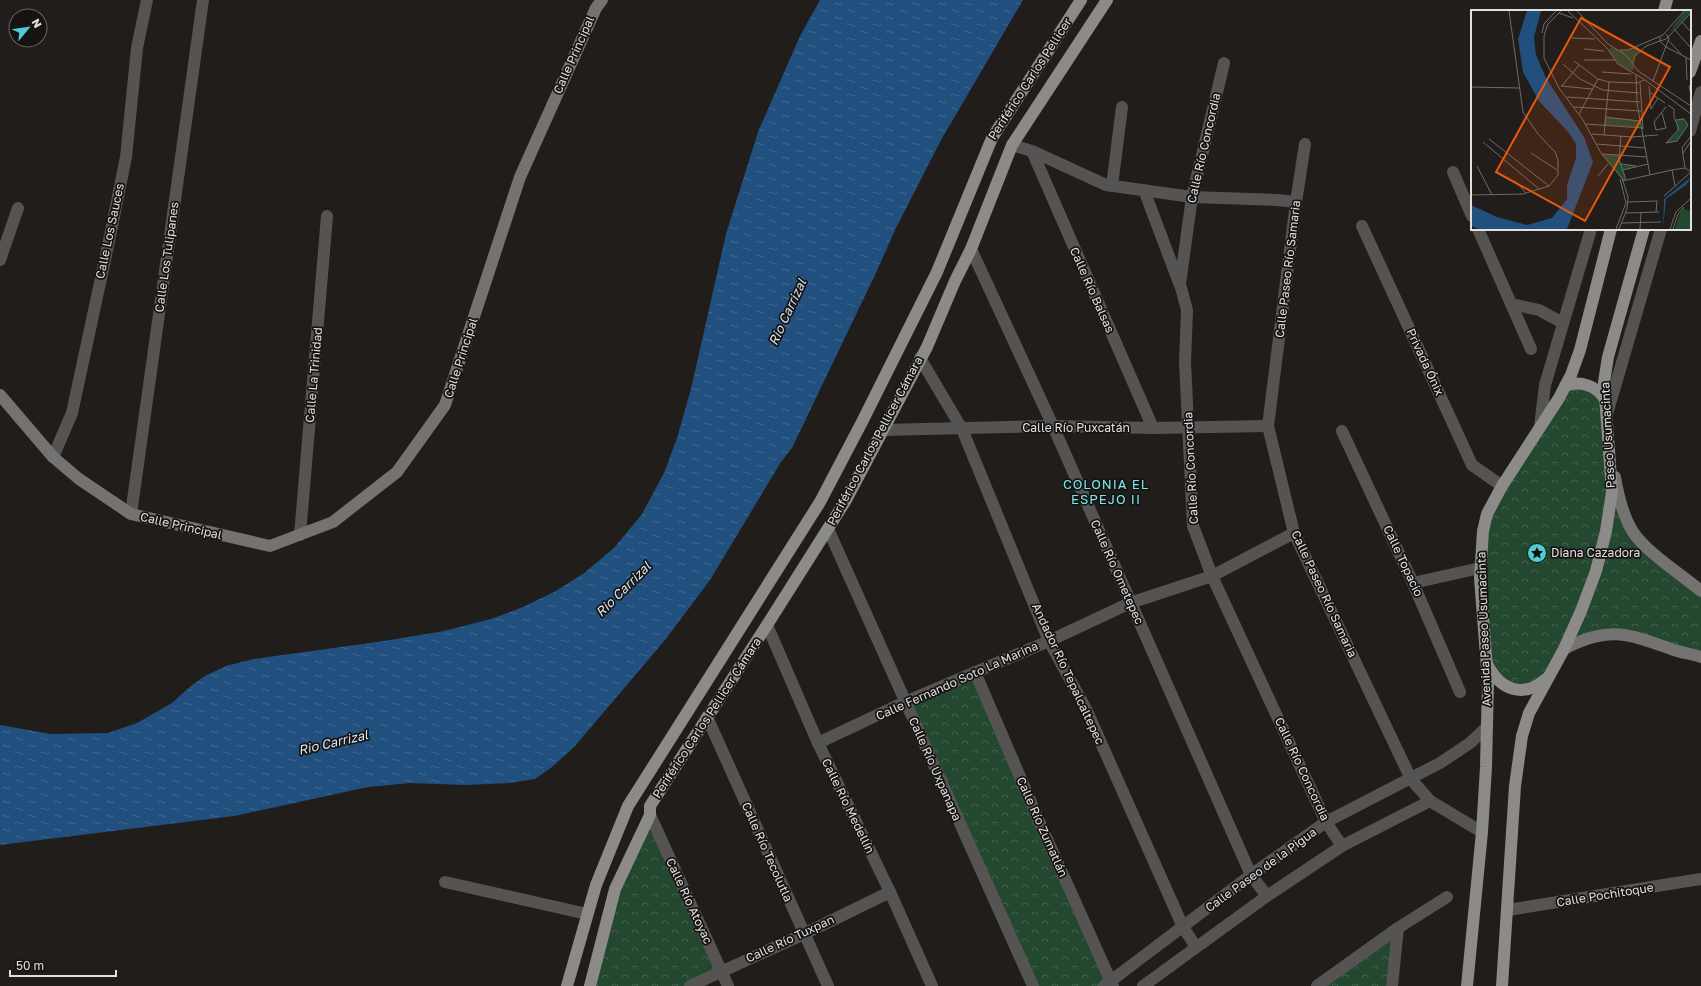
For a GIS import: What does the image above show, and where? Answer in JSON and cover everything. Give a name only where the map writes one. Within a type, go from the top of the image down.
[{"type":"main road","name":"Calle Principal","points":[[0,395],[53,457],[79,479],[131,514],[270,546],[333,522],[397,472],[445,406],[520,177],[596,8],[602,0]]},
{"type":"main road","name":"Periférico Carlos Pellicer","points":[[937,272],[992,138],[1082,0]]},
{"type":"main road","name":"Periférico Carlos Pellicer Cámara","points":[[590,986],[615,889],[650,815],[650,806],[846,500],[927,347],[955,281],[971,249],[1012,145],[1106,0]]},
{"type":"main road","points":[[1664,10],[1667,0]]},
{"type":"main road","points":[[1691,69],[1701,41]]},
{"type":"main road","name":"Avenida Paseo Usumacinta","points":[[1467,986],[1482,832],[1486,767],[1488,696],[1487,663],[1481,610],[1480,568],[1481,545],[1485,522],[1502,486],[1565,386],[1580,350],[1610,230]]},
{"type":"main road","name":"Paseo Usumacinta","points":[[1566,644],[1581,611],[1596,571],[1606,531],[1612,492],[1604,382],[1608,357],[1644,230]]},
{"type":"main road","name":"Periférico Carlos Pellicer Cámara","points":[[567,986],[596,885],[628,806],[820,502],[937,272]]},
{"type":"main road","points":[[1565,386],[1573,384],[1593,387],[1598,389],[1605,399]]},
{"type":"main road","points":[[1610,458],[1623,510],[1634,533],[1647,547],[1701,591]]},
{"type":"main road","points":[[1502,986],[1516,786],[1522,736],[1529,713],[1566,644],[1604,635],[1623,634],[1677,651],[1698,654]]},
{"type":"main road","points":[[1487,663],[1498,680],[1514,690],[1538,685],[1548,677]]},
{"type":"street","name":"Calle Los Sauces","points":[[53,457],[72,413],[109,240],[126,158],[137,48],[148,0]]},
{"type":"street","name":"Calle Los Tulipanes","points":[[131,514],[204,0]]},
{"type":"street","name":"Calle Río Concordia","points":[[1224,63],[1192,197],[1180,284],[1187,310],[1185,362],[1193,526],[1212,576],[1326,822],[1342,846]]},
{"type":"street","points":[[1691,127],[1701,92]]},
{"type":"street","points":[[1112,186],[1122,108]]},
{"type":"street","name":"Calle Paseo Río Samaria","points":[[1305,144],[1296,202],[1268,426],[1294,533],[1410,779],[1430,801],[1482,832]]},
{"type":"street","points":[[1012,145],[1032,151],[1106,185],[1192,197],[1296,202]]},
{"type":"street","name":"Calle Río Balsas","points":[[1032,151],[1153,428]]},
{"type":"street","points":[[1453,172],[1471,214]]},
{"type":"street","points":[[1144,190],[1180,284]]},
{"type":"street","points":[[0,260],[18,208]]},
{"type":"street","name":"Calle La Trinidad","points":[[300,535],[327,216]]},
{"type":"street","name":"Privada Ónix","points":[[1362,226],[1472,465],[1502,486]]},
{"type":"street","points":[[1478,230],[1531,349]]},
{"type":"street","points":[[1540,426],[1545,385],[1591,230]]},
{"type":"street","points":[[1606,415],[1661,230]]},
{"type":"street","name":"Calle Río Ometepec","points":[[971,249],[1053,426],[1251,874],[1267,896]]},
{"type":"street","points":[[1511,304],[1539,310],[1563,323]]},
{"type":"street","name":"Andador Río Tepalcaltepec","points":[[920,358],[962,429],[1049,641],[1086,709],[1183,927],[1196,947]]},
{"type":"street","name":"Calle Río Puxcatán","points":[[883,430],[1053,426],[1153,428],[1268,426]]},
{"type":"street","name":"Calle Topacio","points":[[1342,432],[1413,583],[1460,692]]},
{"type":"street","name":"Calle Río Uxpanapa","points":[[828,529],[1033,986]]},
{"type":"street","name":"Calle Fernando Soto La Marina","points":[[818,744],[905,702],[1049,641],[1130,603],[1212,576],[1294,533]]},
{"type":"street","points":[[1413,583],[1480,568]]},
{"type":"street","name":"Calle Río Medellín","points":[[767,625],[818,744],[890,892],[932,986]]},
{"type":"street","name":"Calle Río Zumatlán","points":[[975,672],[1109,984]]},
{"type":"street","name":"Calle Río Tecolutla","points":[[707,717],[828,986]]},
{"type":"street","name":"Calle Paseo de la Pigua","points":[[1109,984],[1251,874],[1326,822],[1446,759],[1470,743],[1486,728]]},
{"type":"street","name":"Calle Paseo de la Pigua","points":[[1143,986],[1267,896],[1342,846],[1430,801]]},
{"type":"street","name":"Calle Río Atoyac","points":[[650,815],[728,986]]},
{"type":"street","name":"Calle Pochitoque","points":[[1508,910],[1701,879]]},
{"type":"street","points":[[445,882],[587,914]]},
{"type":"street","name":"Calle Río Tuxpan","points":[[690,986],[721,970],[804,934],[890,892]]},
{"type":"street","points":[[1317,986],[1398,928],[1447,896]]},
{"type":"street","points":[[1392,986],[1398,928]]},
{"type":"green space","points":[[1565,386],[1598,389],[1610,458],[1630,527],[1701,592],[1701,651],[1623,634],[1564,649],[1548,677],[1529,689],[1494,676],[1481,610],[1483,531]]},
{"type":"green space","points":[[975,672],[1110,981],[1104,986],[1033,986],[905,702]]},
{"type":"green space","points":[[650,815],[721,970],[690,986],[590,986],[615,889]]},
{"type":"green space","points":[[1398,928],[1392,986],[1317,986]]},
{"type":"water","name":"Rio Carrizal","points":[[820,0],[1023,0],[941,140],[896,228],[792,448],[781,462],[710,580],[665,640],[575,746],[552,767],[535,779],[510,783],[466,785],[410,783],[368,787],[234,816],[0,845],[0,725],[51,734],[108,733],[137,723],[172,703],[192,685],[205,676],[226,666],[254,659],[444,631],[491,619],[523,607],[554,592],[583,574],[614,548],[642,514],[664,473],[677,438],[691,389],[726,234],[758,132],[800,36]]},
{"type":"place","name":"Diana Cazadora","points":[[1537,553]]},
{"type":"district","name":"COLONIA EL ESPEJO II","points":[[1106,492]]}]
